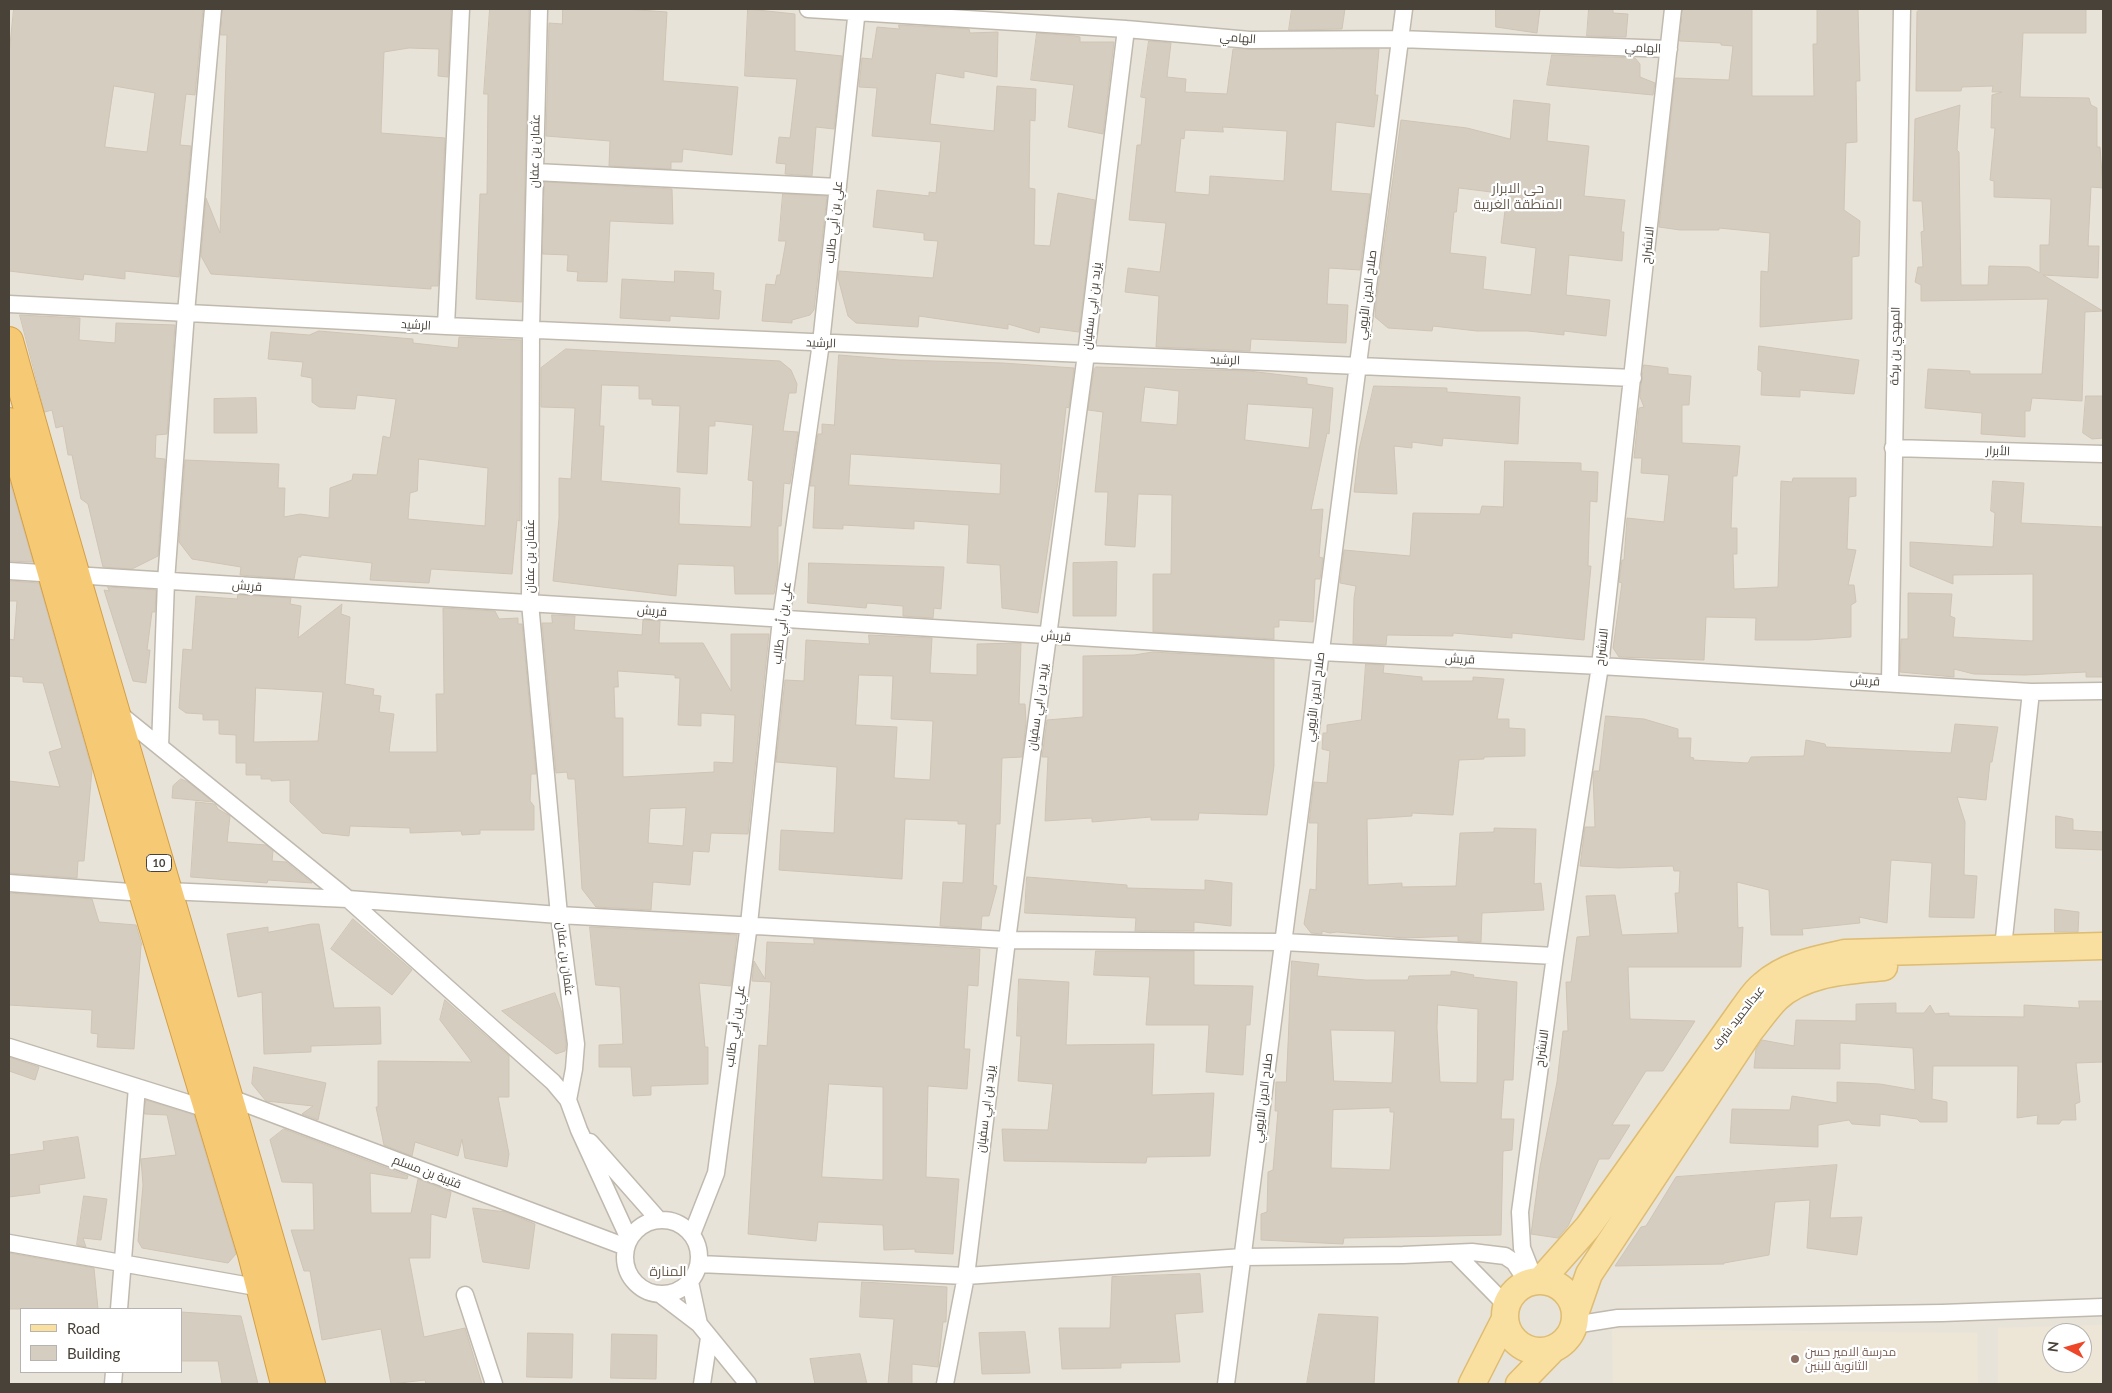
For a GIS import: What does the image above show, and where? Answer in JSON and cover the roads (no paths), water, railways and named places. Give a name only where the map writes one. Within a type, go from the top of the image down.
[{"type":"highway","name":"10","points":[[9,341],[63,574],[155,892],[272,1289],[312,1384]]},
{"type":"highway","name":"10","points":[[9,422],[112,708],[155,892]]},
{"type":"highway","name":"10","points":[[272,1289],[285,1384]]},
{"type":"main road","name":"عبدالحميد شرف","points":[[1534,1282],[1588,1227],[1725,1032],[1762,985],[1778,974],[1798,965],[1845,953],[2004,947],[2103,946]]},
{"type":"main road","name":"عبدالحميد شرف","points":[[1574,1319],[1588,1274],[1750,1031],[1778,997],[1795,986],[1835,973],[1889,966],[2103,964]]},
{"type":"main road","points":[[1472,1384],[1515,1291],[1534,1282],[1560,1287],[1573,1303],[1574,1319],[1570,1335],[1553,1349],[1519,1384]]},
{"type":"main road","points":[[1506,1312],[1513,1339],[1522,1347],[1542,1352],[1553,1349]]},
{"type":"street","points":[[160,747],[166,581],[186,313],[213,9]]},
{"type":"street","points":[[446,326],[462,9]]},
{"type":"street","name":"عثمان بن عفان","points":[[539,9],[531,330],[530,603],[559,915],[576,1044],[574,1069],[568,1100]]},
{"type":"street","name":"الهامي","points":[[808,9],[857,10],[1126,29],[1250,40],[1399,39],[1669,49]]},
{"type":"street","name":"صلاح الدين الأيوبي","points":[[1226,1384],[1404,9]]},
{"type":"street","name":"الانشراح","points":[[1534,1282],[1522,1248],[1520,1212],[1555,956],[1600,666],[1673,9]]},
{"type":"street","name":"المهدي بن بركة","points":[[1890,682],[1902,9]]},
{"type":"street","name":"علي بن أبي طالب","points":[[692,1234],[716,1173],[749,924],[781,619],[821,343],[857,10]]},
{"type":"street","name":"يزيد بن ابي سفيان","points":[[945,1384],[966,1276],[1006,940],[1086,354],[1126,29]]},
{"type":"street","points":[[535,172],[838,187]]},
{"type":"street","name":"الرشيد","points":[[9,304],[531,330],[1633,378]]},
{"type":"street","name":"الأبرار","points":[[1893,448],[2103,454]]},
{"type":"street","name":"قريش","points":[[9,571],[1321,652],[1890,682],[2031,692],[2103,691]]},
{"type":"street","points":[[2004,947],[2031,692]]},
{"type":"street","points":[[112,708],[348,899],[553,1082],[568,1100],[628,1243]]},
{"type":"street","points":[[9,883],[155,892],[348,899],[559,915],[749,924],[1006,940],[1283,942],[1555,956]]},
{"type":"street","name":"قتيبة بن مسلم","points":[[9,1047],[137,1086],[217,1103],[628,1243]]},
{"type":"street","points":[[119,1308],[137,1086]]},
{"type":"street","points":[[579,1130],[658,1220]]},
{"type":"street","points":[[661,1295],[677,1292],[690,1282],[699,1264],[698,1248],[692,1234],[677,1223],[658,1220],[641,1226],[628,1243],[624,1257],[629,1276],[642,1290],[661,1295],[699,1324],[748,1384]]},
{"type":"street","points":[[9,1243],[272,1289]]},
{"type":"street","points":[[699,1264],[966,1276],[1243,1257],[1472,1252],[1505,1256],[1514,1262],[1534,1282]]},
{"type":"street","points":[[1455,1253],[1506,1312]]},
{"type":"street","points":[[690,1282],[699,1324]]},
{"type":"street","points":[[465,1295],[494,1384]]},
{"type":"street","points":[[1574,1319],[1942,1313],[2103,1307]]},
{"type":"street","points":[[702,1384],[709,1338]]},
{"type":"place","name":"مدرسة الامير حسن الثانوية للبنين","points":[[1795,1359]]},
{"type":"district","name":"حي الابرار المنطقة الغربية","points":[[1518,196]]},
{"type":"district","name":"المنارة","points":[[668,1271]]}]
